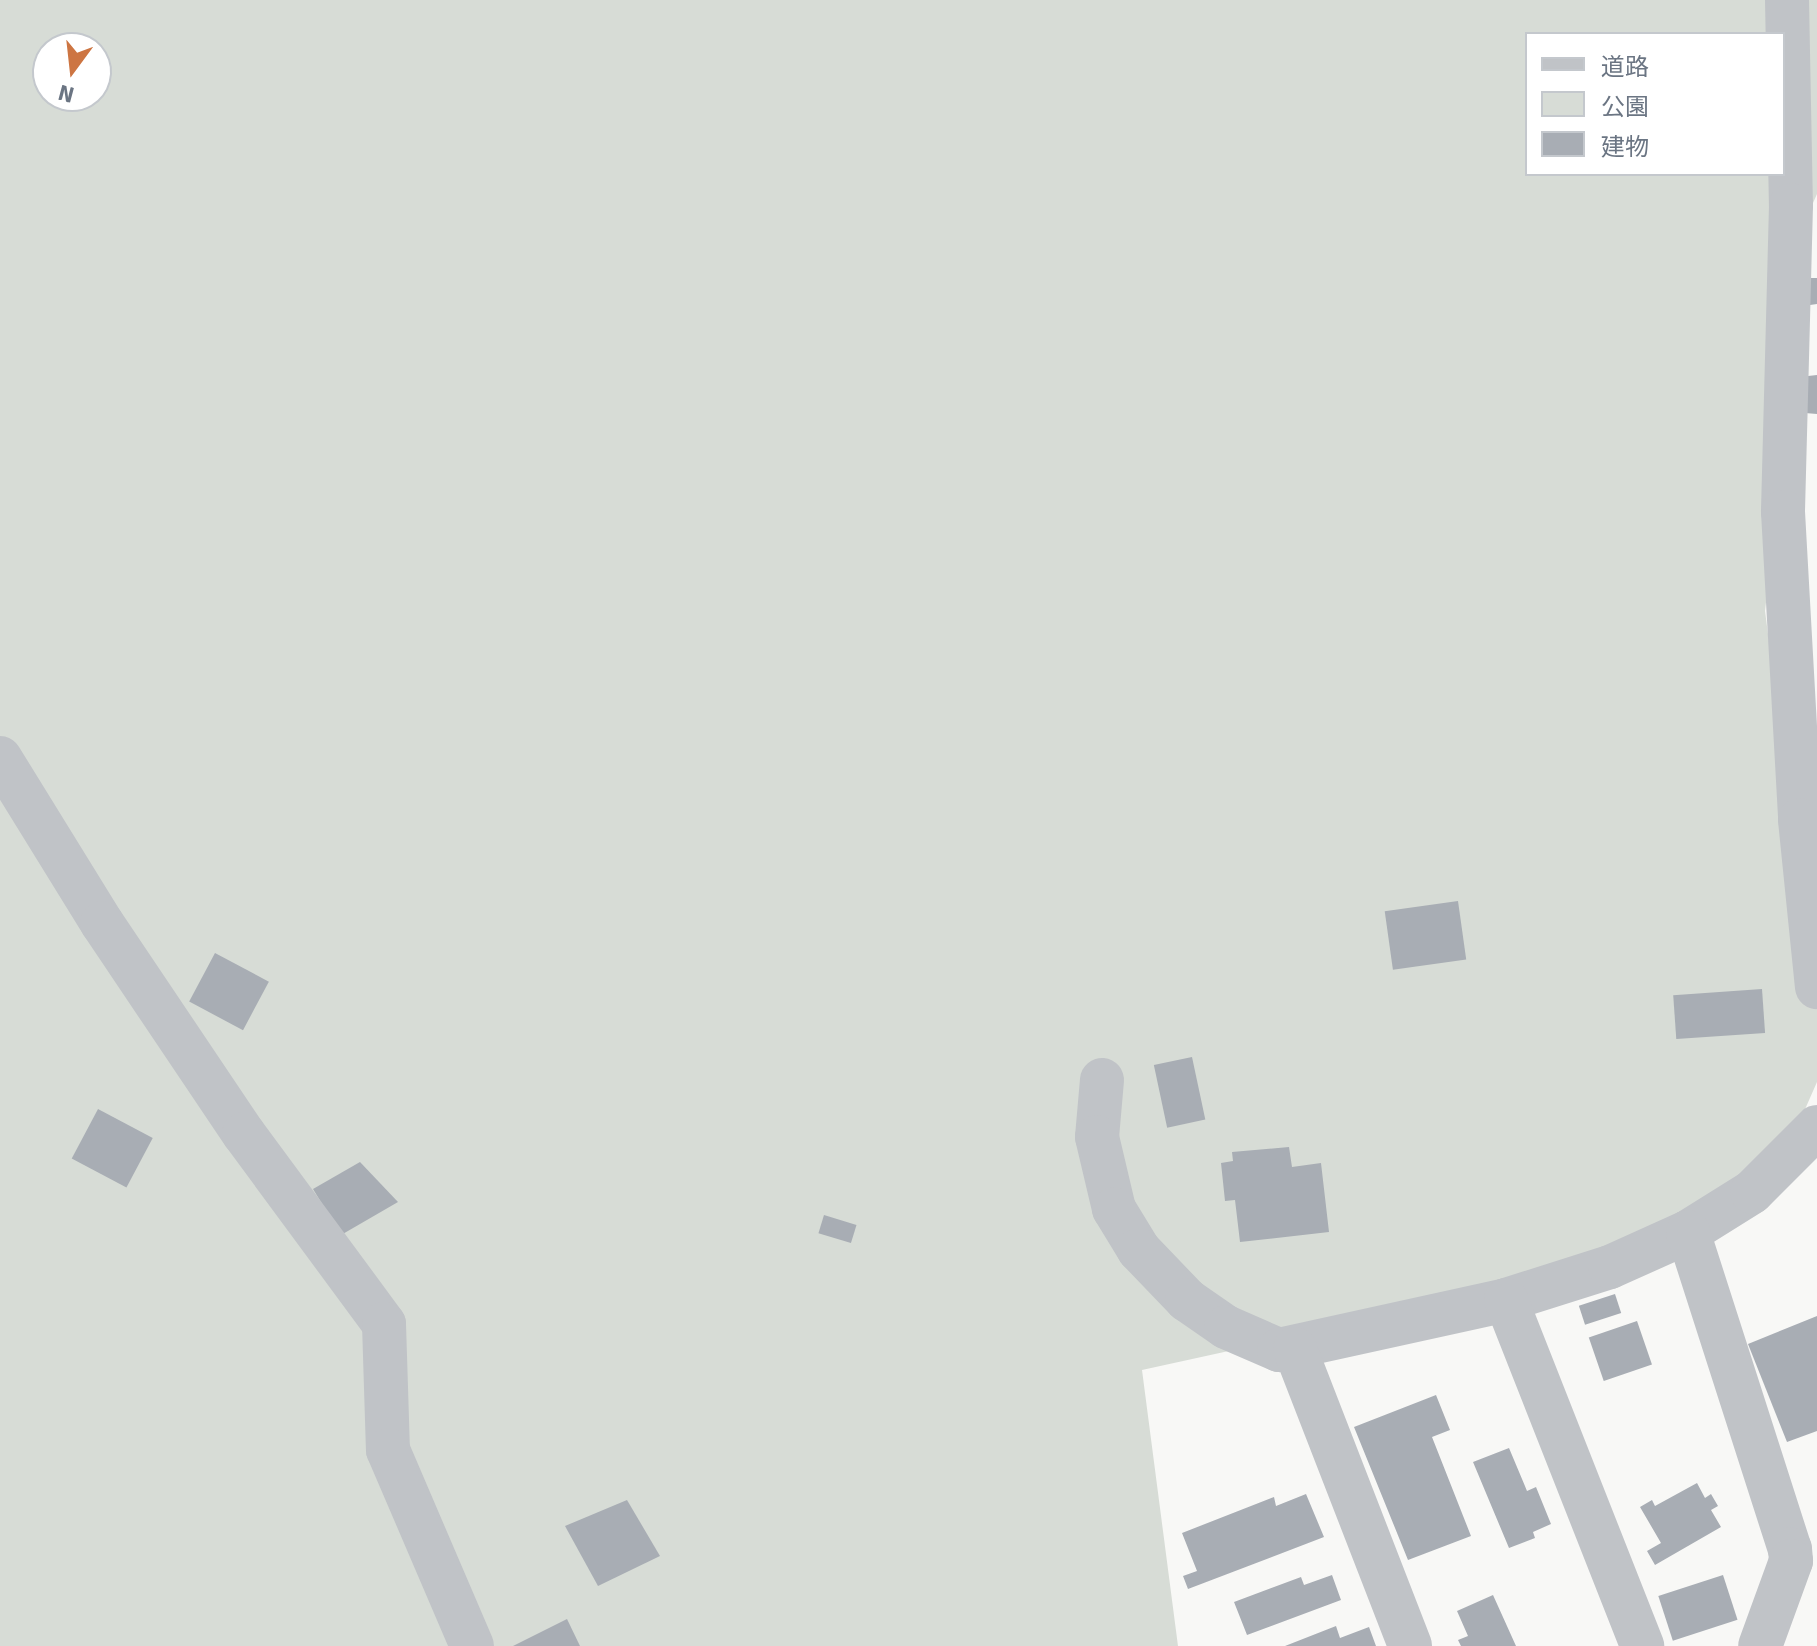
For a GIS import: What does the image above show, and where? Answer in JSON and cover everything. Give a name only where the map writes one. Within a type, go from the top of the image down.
[{"type":"street","points":[[1787,0],[1791,205],[1783,512],[1800,820],[1817,987]]},
{"type":"street","points":[[0,758],[102,923],[244,1134],[384,1324],[388,1450],[472,1646]]},
{"type":"street","points":[[1102,1080],[1097,1137],[1114,1209],[1139,1250],[1187,1300],[1226,1327],[1279,1350],[1295,1349],[1506,1300],[1610,1267],[1688,1232],[1752,1192],[1817,1127]]},
{"type":"street","points":[[1688,1232],[1790,1549],[1791,1561],[1760,1646]]},
{"type":"street","points":[[1506,1300],[1642,1646]]},
{"type":"street","points":[[1295,1349],[1410,1646]]},
{"type":"green space","points":[[0,0],[1817,0],[1817,194],[1813,203],[1765,611],[1817,1010],[1817,1082],[1781,1164],[1633,1251],[1411,1311],[1142,1370],[1178,1646],[0,1646]]},
{"type":"building","points":[[1809,278],[1817,278],[1817,304],[1810,305]]},
{"type":"building","points":[[1817,375],[1817,414],[1805,413],[1808,376]]},
{"type":"building","points":[[1458,901],[1466,959],[1393,970],[1385,911]]},
{"type":"building","points":[[215,953],[269,982],[243,1030],[189,1002]]},
{"type":"building","points":[[1762,989],[1765,1033],[1676,1039],[1673,995]]},
{"type":"building","points":[[1192,1057],[1205,1120],[1167,1128],[1154,1065]]},
{"type":"building","points":[[98,1109],[153,1138],[126,1188],[72,1158]]},
{"type":"building","points":[[1289,1147],[1292,1167],[1321,1163],[1329,1232],[1240,1242],[1235,1200],[1225,1201],[1221,1163],[1233,1161],[1232,1152]]},
{"type":"building","points":[[360,1162],[398,1202],[341,1235],[313,1189]]},
{"type":"building","points":[[824,1215],[857,1225],[851,1243],[818,1233]]},
{"type":"building","points":[[1615,1294],[1621,1313],[1585,1325],[1579,1306]]},
{"type":"building","points":[[1817,1316],[1817,1431],[1787,1442],[1748,1344]]},
{"type":"building","points":[[1637,1321],[1652,1364],[1604,1381],[1589,1338]]},
{"type":"building","points":[[1436,1395],[1450,1430],[1432,1437],[1471,1536],[1408,1560],[1354,1427]]},
{"type":"building","points":[[1509,1448],[1527,1491],[1536,1487],[1551,1524],[1533,1532],[1535,1538],[1509,1548],[1473,1462]]},
{"type":"building","points":[[1697,1483],[1705,1498],[1711,1494],[1718,1506],[1711,1510],[1721,1527],[1655,1565],[1647,1551],[1661,1543],[1640,1507],[1652,1500],[1655,1506]]},
{"type":"building","points":[[1306,1494],[1324,1537],[1188,1589],[1183,1576],[1197,1571],[1182,1533],[1274,1497],[1276,1506]]},
{"type":"building","points":[[627,1500],[660,1556],[598,1586],[565,1526]]},
{"type":"building","points":[[1332,1575],[1341,1600],[1247,1635],[1234,1602],[1301,1577],[1304,1585]]},
{"type":"building","points":[[1723,1575],[1738,1620],[1673,1641],[1658,1596]]},
{"type":"building","points":[[1493,1595],[1516,1646],[1461,1646],[1458,1640],[1468,1636],[1457,1611]]},
{"type":"building","points":[[567,1619],[580,1646],[513,1646]]},
{"type":"building","points":[[1336,1626],[1340,1638],[1369,1627],[1376,1646],[1285,1646]]}]
